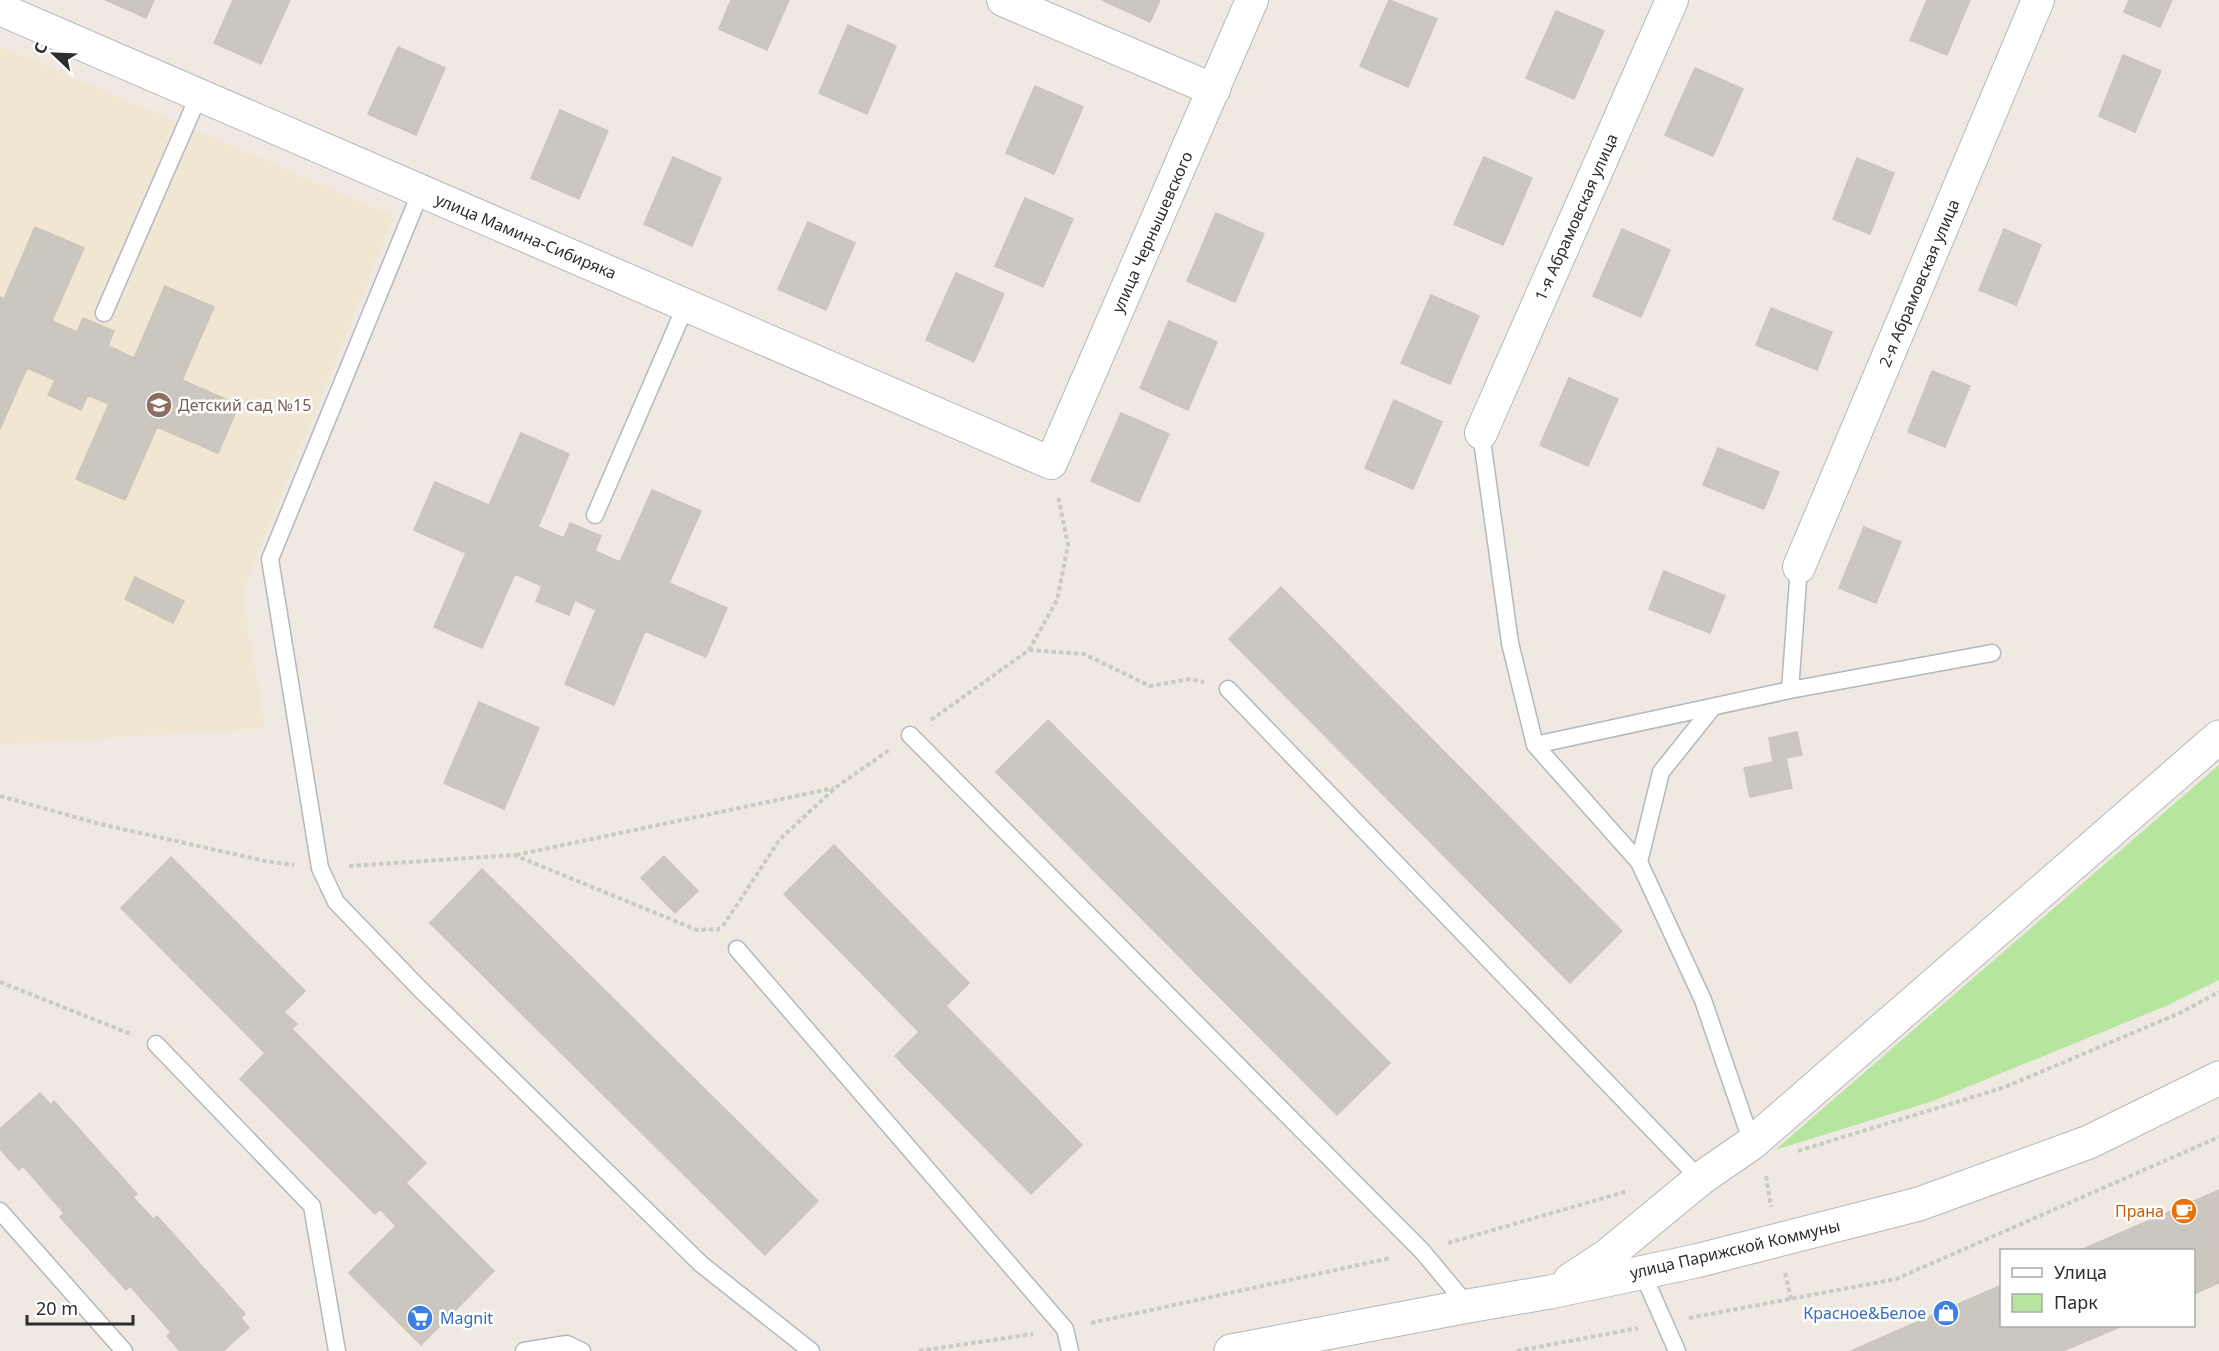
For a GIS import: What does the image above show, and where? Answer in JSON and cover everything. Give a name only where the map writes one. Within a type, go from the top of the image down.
[{"type":"main road","points":[[1550,1292],[1608,1255],[1700,1179],[1752,1143],[2219,737]]},
{"type":"main road","name":"улица Парижской Коммуны","points":[[1231,1351],[1550,1292],[1696,1261],[1919,1204],[2089,1142],[2219,1078]]},
{"type":"street","points":[[1004,0],[1214,90]]},
{"type":"street","name":"улица Чернышевского","points":[[1051,463],[1252,0]]},
{"type":"street","name":"1-я Абрамовская улица","points":[[1480,433],[1672,0]]},
{"type":"street","name":"2-я Абрамовская улица","points":[[1799,567],[2038,0]]},
{"type":"street","name":"улица Мамина-Сибиряка","points":[[0,9],[1051,463]]},
{"type":"lane","points":[[104,313],[199,95]]},
{"type":"lane","points":[[421,191],[270,559],[320,868],[336,902],[420,989],[701,1264],[811,1351]]},
{"type":"lane","points":[[595,515],[686,305]]},
{"type":"lane","points":[[1480,433],[1510,643],[1535,746],[1639,862],[1702,1000],[1752,1143]]},
{"type":"lane","points":[[1790,690],[1799,567]]},
{"type":"lane","points":[[1535,746],[1790,690],[1992,653]]},
{"type":"lane","points":[[1228,689],[1700,1179]]},
{"type":"lane","points":[[1639,862],[1661,772],[1713,707]]},
{"type":"lane","points":[[910,735],[1422,1251],[1468,1306]]},
{"type":"lane","points":[[737,949],[1065,1329],[1070,1351]]},
{"type":"lane","points":[[156,1044],[312,1206],[337,1351]]},
{"type":"lane","points":[[0,1211],[124,1351]]},
{"type":"lane","points":[[1642,1272],[1677,1351]]},
{"type":"lane","points":[[524,1351],[567,1344],[582,1351]]},
{"type":"path","points":[[1051,463],[1068,545]]},
{"type":"path","points":[[1029,650],[1084,654],[1150,686],[1190,678]]},
{"type":"path","points":[[0,796],[100,824],[265,861],[320,868],[514,855],[835,788]]},
{"type":"path","points":[[514,855],[697,930],[721,929],[737,949]]},
{"type":"path","points":[[0,982],[156,1044]]},
{"type":"path","points":[[1796,1152],[2005,1087],[2180,1013],[2219,993]]},
{"type":"path","points":[[1517,1351],[1896,1279],[2219,1137]]},
{"type":"path","points":[[918,1351],[1065,1329],[1422,1251],[1637,1189]]},
{"type":"shaded area","name":"Детский сад №15","points":[[0,46],[394,216],[242,594],[265,728],[0,745]]},
{"type":"green space","points":[[2219,765],[2219,980],[2166,1006],[1933,1101],[1775,1150]]},
{"type":"building","points":[[106,0],[154,0],[146,18]]},
{"type":"building","points":[[233,0],[290,0],[261,64],[214,43]]},
{"type":"building","points":[[731,0],[789,0],[767,50],[719,29]]},
{"type":"building","points":[[1102,0],[1160,0],[1150,22]]},
{"type":"building","points":[[1389,0],[1437,19],[1408,87],[1360,66]]},
{"type":"building","points":[[1927,0],[1970,0],[1947,55],[1910,40]]},
{"type":"building","points":[[2129,0],[2172,0],[2160,27],[2124,12]]},
{"type":"building","points":[[1556,11],[1604,31],[1574,99],[1526,78]]},
{"type":"building","points":[[848,25],[896,46],[867,114],[819,93]]},
{"type":"building","points":[[398,47],[445,68],[416,135],[368,114]]},
{"type":"building","points":[[2123,55],[2161,71],[2135,132],[2099,116]]},
{"type":"building","points":[[1695,68],[1743,89],[1713,156],[1665,135]]},
{"type":"building","points":[[1035,86],[1083,107],[1054,174],[1006,153]]},
{"type":"building","points":[[560,110],[608,131],[579,199],[531,178]]},
{"type":"building","points":[[673,157],[721,178],[692,246],[644,224]]},
{"type":"building","points":[[1484,157],[1532,178],[1503,245],[1454,224]]},
{"type":"building","points":[[1857,158],[1894,173],[1870,234],[1833,219]]},
{"type":"building","points":[[1025,198],[1073,219],[1043,287],[995,266]]},
{"type":"building","points":[[1216,213],[1264,234],[1235,302],[1187,281]]},
{"type":"building","points":[[808,222],[855,243],[826,310],[778,289]]},
{"type":"building","points":[[35,227],[84,248],[52,321],[77,332],[83,318],[114,331],[108,346],[134,358],[165,286],[214,307],[182,380],[239,405],[218,453],[157,427],[125,500],[76,479],[109,404],[88,395],[81,410],[48,395],[55,380],[27,368],[0,429],[0,297],[4,299]]},
{"type":"building","points":[[1622,229],[1670,250],[1641,317],[1593,296]]},
{"type":"building","points":[[2004,229],[2041,245],[2016,305],[1979,290]]},
{"type":"building","points":[[956,273],[1004,294],[974,362],[926,340]]},
{"type":"building","points":[[1431,295],[1479,316],[1450,384],[1401,363]]},
{"type":"building","points":[[1771,308],[1832,332],[1817,370],[1756,345]]},
{"type":"building","points":[[1169,321],[1217,342],[1188,410],[1140,388]]},
{"type":"building","points":[[1932,371],[1970,386],[1945,447],[1908,432]]},
{"type":"building","points":[[1569,378],[1618,399],[1588,466],[1540,445]]},
{"type":"building","points":[[1394,400],[1442,422],[1413,489],[1365,468]]},
{"type":"building","points":[[1121,413],[1169,434],[1139,502],[1091,481]]},
{"type":"building","points":[[521,433],[569,454],[538,527],[564,538],[570,523],[601,536],[595,551],[620,562],[652,490],[701,511],[669,583],[727,608],[706,657],[645,631],[614,705],[565,684],[596,610],[575,600],[569,615],[536,601],[542,586],[515,574],[482,648],[434,627],[466,553],[414,530],[435,482],[489,505]]},
{"type":"building","points":[[1718,448],[1779,472],[1764,509],[1703,485]]},
{"type":"building","points":[[1864,527],[1901,542],[1876,603],[1839,588]]},
{"type":"building","points":[[1664,571],[1725,596],[1710,633],[1649,609]]},
{"type":"building","points":[[135,577],[184,601],[173,623],[125,599]]},
{"type":"building","points":[[1281,587],[1622,931],[1570,983],[1229,639]]},
{"type":"building","points":[[479,702],[539,728],[504,809],[444,783]]},
{"type":"building","points":[[1048,720],[1390,1063],[1337,1115],[996,772]]},
{"type":"building","points":[[1797,732],[1802,755],[1786,758],[1792,788],[1750,797],[1744,768],[1773,762],[1769,738]]},
{"type":"building","points":[[834,845],[969,983],[946,1006],[1082,1145],[1031,1194],[895,1056],[919,1032],[784,894]]},
{"type":"building","points":[[664,856],[698,891],[675,913],[641,878]]},
{"type":"building","points":[[171,857],[305,991],[284,1012],[297,1024],[292,1029],[426,1163],[375,1214],[240,1079],[265,1053],[121,908]]},
{"type":"building","points":[[482,869],[818,1201],[765,1255],[430,923]]},
{"type":"building","points":[[40,1093],[51,1105],[54,1101],[137,1194],[133,1197],[153,1219],[157,1216],[245,1314],[241,1318],[249,1328],[223,1351],[180,1351],[167,1336],[171,1332],[130,1286],[126,1290],[60,1217],[64,1213],[23,1166],[19,1170],[0,1149],[0,1129]]},
{"type":"building","points":[[406,1183],[494,1271],[421,1345],[349,1273],[396,1226],[380,1209]]},
{"type":"building","points":[[2219,1190],[2219,1283],[2195,1294],[2195,1249],[2083,1249]]},
{"type":"building","points":[[2000,1286],[2000,1327],[2120,1327],[2063,1351],[1851,1351]]},
{"type":"place","name":"Детский сад №15","points":[[159,405]]},
{"type":"place","name":"Прана","points":[[2184,1211]]},
{"type":"place","name":"Красное&Белое","points":[[1946,1313]]},
{"type":"place","name":"Magnit","points":[[420,1318]]}]
